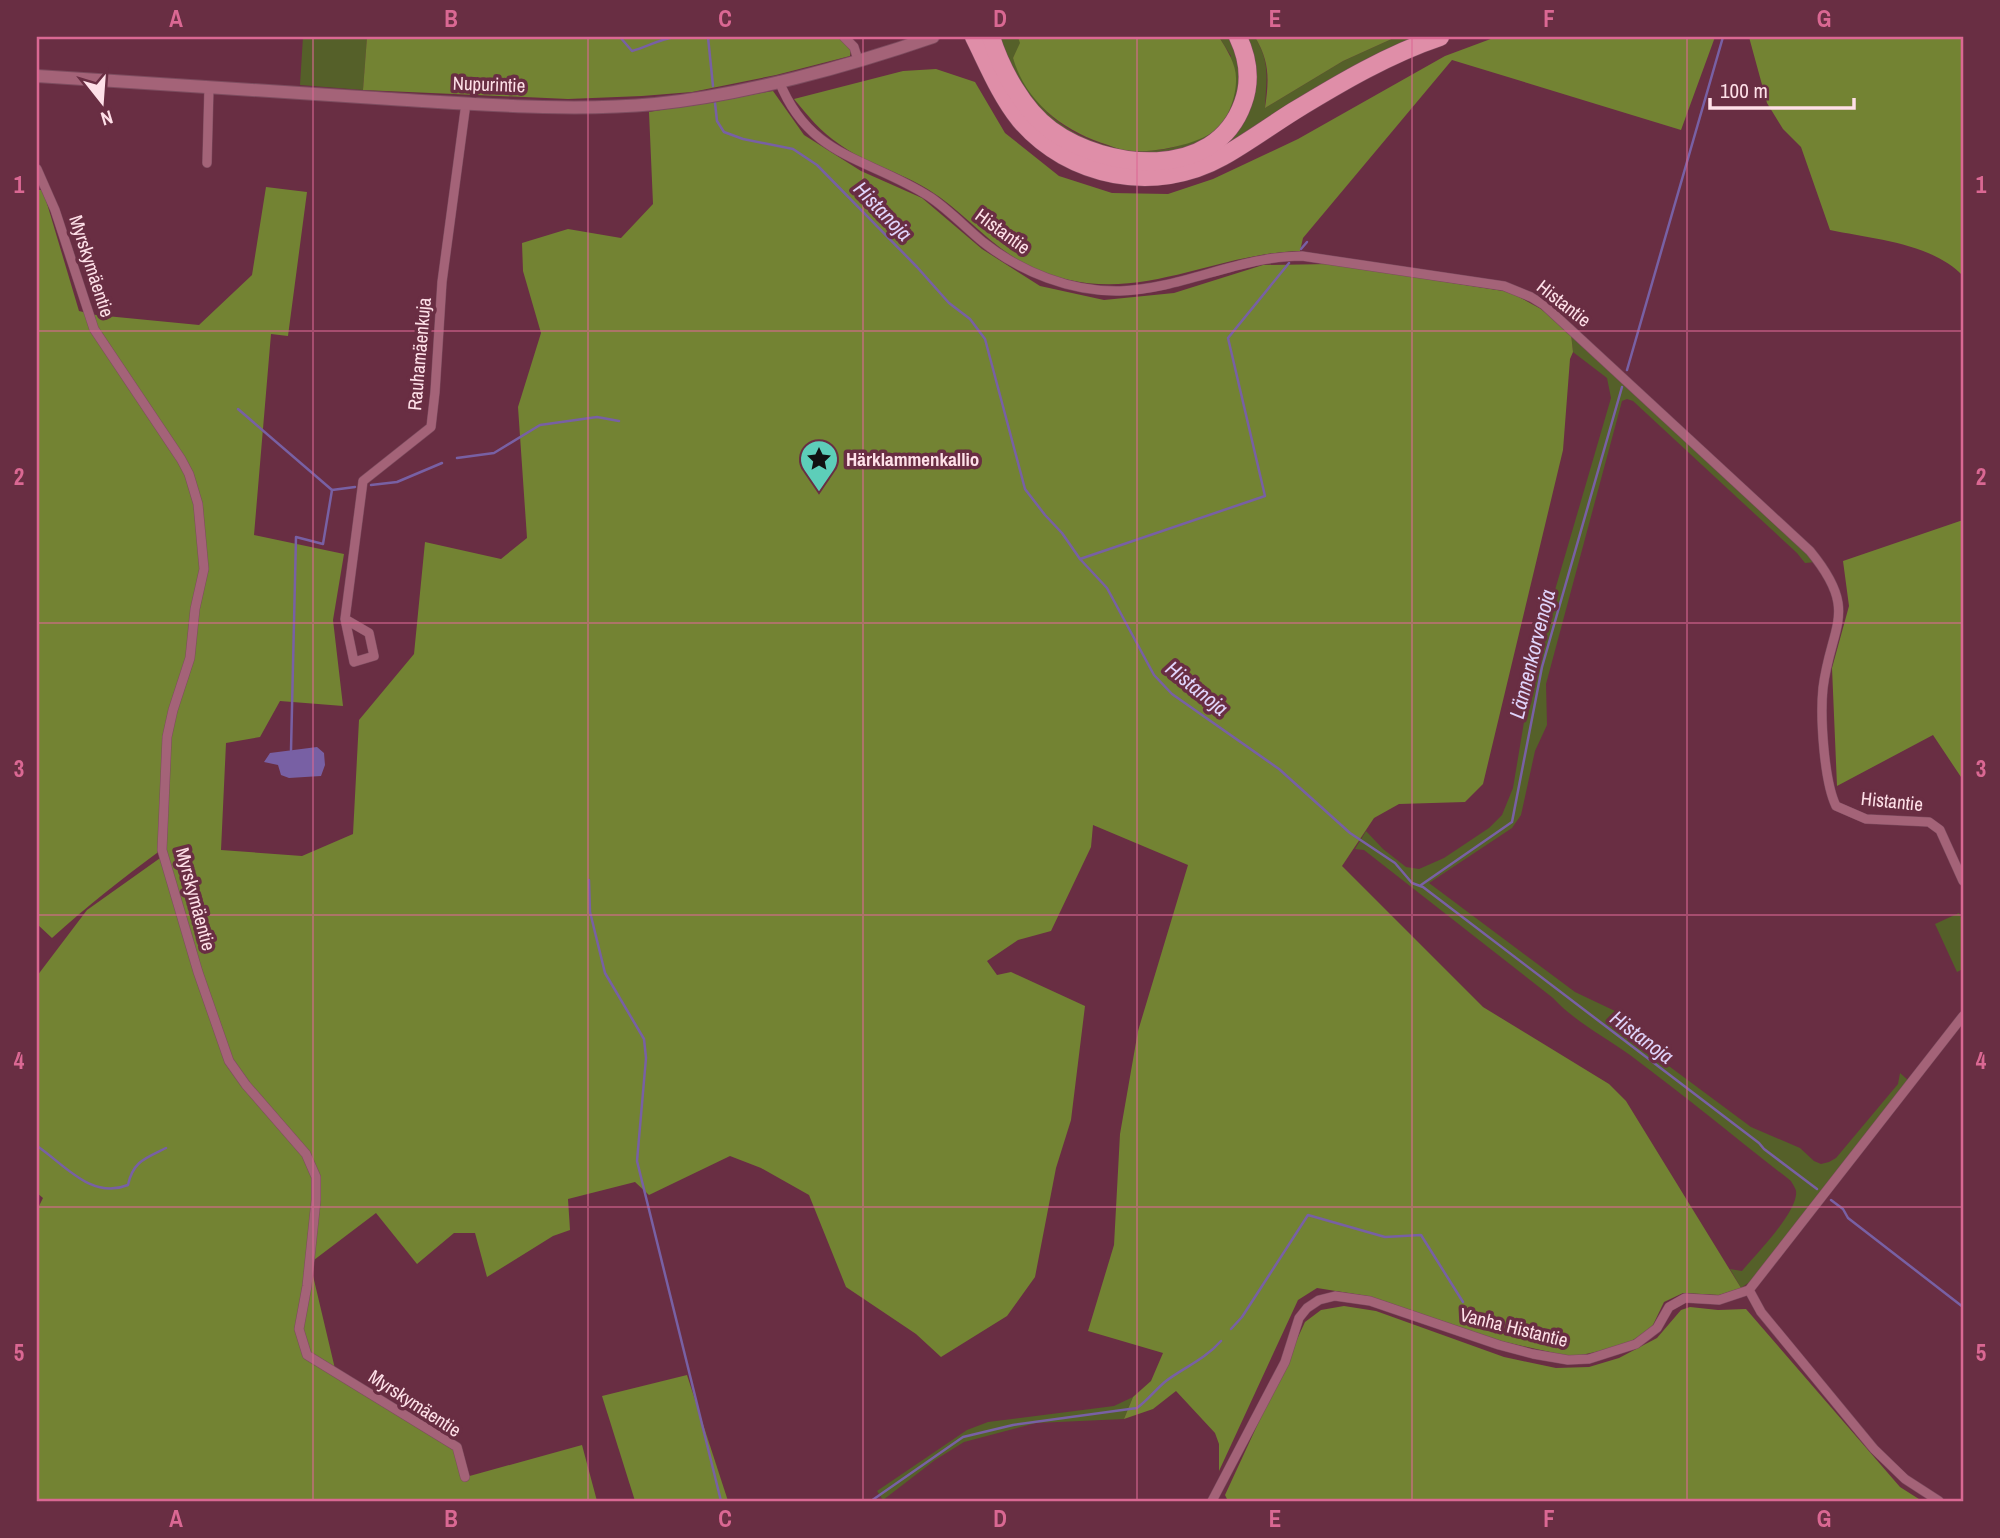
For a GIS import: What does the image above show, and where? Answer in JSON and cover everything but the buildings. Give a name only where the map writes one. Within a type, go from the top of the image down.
[{"type":"highway","points":[[974,37],[1000,91],[1021,121],[1043,142],[1065,157],[1087,166],[1111,174],[1140,178],[1163,177],[1190,171],[1221,158],[1353,77],[1440,37]]},
{"type":"highway","points":[[992,37],[1011,81],[1029,108],[1049,129],[1091,151],[1121,160],[1149,162],[1172,160],[1193,154],[1214,144],[1229,131],[1246,95],[1248,64],[1238,37]]},
{"type":"main road","name":"Nupurintie","points":[[37,76],[466,103],[608,107],[699,98],[779,81],[933,37]]},
{"type":"street","points":[[844,37],[854,47],[858,60]]},
{"type":"street","name":"Histantie","points":[[779,81],[787,103],[805,126],[822,140],[853,159],[931,198],[1001,255],[1049,279],[1074,286],[1119,291],[1152,287],[1279,256],[1302,256],[1504,286],[1544,305],[1810,551],[1824,568],[1833,584],[1839,604],[1839,622],[1825,677],[1822,702],[1826,766],[1832,798],[1836,806],[1866,819],[1929,821],[1940,830],[1963,881]]},
{"type":"street","points":[[207,163],[209,87]]},
{"type":"street","name":"Rauhamäenkuja","points":[[345,619],[369,633],[374,656],[354,662],[345,619],[363,481],[430,426],[435,392],[442,282],[466,103]]},
{"type":"street","name":"Myrskymäentie","points":[[37,169],[55,210],[94,329],[181,459],[189,474],[198,504],[204,578],[195,609],[190,658],[167,737],[162,850],[198,972],[229,1061],[246,1086],[306,1154],[316,1177],[307,1286],[299,1329],[307,1355],[457,1447],[466,1477]]},
{"type":"street","points":[[1939,1501],[1905,1479],[1874,1449],[1761,1312],[1749,1290],[1963,1016]]},
{"type":"street","name":"Vanha Histantie","points":[[1212,1501],[1285,1362],[1299,1318],[1319,1300],[1335,1296],[1370,1301],[1499,1345],[1533,1354],[1579,1360],[1611,1354],[1644,1340],[1657,1328],[1669,1307],[1685,1298],[1719,1300],[1749,1290]]},
{"type":"green space","points":[[303,37],[367,37],[363,90],[300,85]]},
{"type":"green space","points":[[367,37],[838,37],[851,49],[850,56],[692,92],[568,99],[363,90]]},
{"type":"green space","points":[[979,37],[986,37],[1018,99],[1045,130],[1069,146],[1097,158],[1127,165],[1157,166],[1187,162],[1213,150],[1234,131],[1248,103],[1253,78],[1249,54],[1242,37],[1255,37],[1263,55],[1266,72],[1265,108],[1343,61],[1396,37],[1429,37],[1351,73],[1227,150],[1185,166],[1146,172],[1109,169],[1076,158],[1045,138],[1019,111],[997,77]]},
{"type":"green space","points":[[998,37],[1018,37],[1021,43],[1013,58],[1035,98],[1055,120],[1096,142],[1127,150],[1163,149],[1199,139],[1231,56],[1219,37],[1232,37],[1244,77],[1225,129],[1181,154],[1124,157],[1065,134],[1025,95]]},
{"type":"green space","points":[[1018,37],[1219,37],[1235,69],[1233,99],[1220,126],[1202,138],[1163,149],[1120,149],[1062,124],[1037,102],[1027,89],[1013,58],[1020,43]]},
{"type":"green space","points":[[1255,37],[1396,37],[1343,61],[1265,108],[1267,71]]},
{"type":"green space","points":[[1496,37],[1715,37],[1681,130],[1452,60],[1303,238],[1300,251],[1230,261],[1164,278],[1131,283],[1097,284],[1062,278],[1025,264],[929,190],[839,144],[810,118],[794,99],[903,71],[936,69],[975,82],[1005,133],[1059,176],[1112,193],[1168,194],[1213,179],[1298,139],[1445,56]]},
{"type":"green space","points":[[1749,37],[1963,37],[1963,276],[1950,265],[1919,249],[1830,230],[1801,147],[1783,129],[1767,103]]},
{"type":"green space","points":[[773,91],[804,135],[861,171],[922,198],[982,249],[1040,286],[1104,300],[1174,293],[1263,265],[1331,264],[1510,292],[1541,309],[1571,334],[1573,352],[1570,359],[1563,450],[1483,784],[1465,802],[1399,804],[1374,818],[1342,866],[1483,1007],[1609,1084],[1626,1101],[1741,1288],[1719,1295],[1683,1293],[1664,1302],[1651,1329],[1623,1346],[1572,1357],[1487,1338],[1367,1296],[1317,1288],[1298,1300],[1219,1471],[1219,1444],[1215,1433],[1176,1391],[1153,1409],[1124,1419],[1133,1397],[1151,1381],[1163,1353],[1088,1331],[1114,1245],[1120,1134],[1138,1031],[1188,865],[1093,825],[1091,847],[1051,931],[1018,940],[987,961],[997,975],[1011,972],[1085,1006],[1071,1120],[1056,1168],[1035,1277],[1007,1316],[941,1357],[916,1334],[846,1287],[809,1195],[761,1168],[730,1156],[649,1195],[635,1182],[568,1199],[570,1230],[553,1236],[487,1277],[475,1233],[454,1233],[417,1264],[376,1213],[310,1263],[336,1373],[457,1447],[466,1477],[582,1445],[597,1501],[37,1501],[37,1210],[43,1198],[37,1193],[37,976],[87,910],[163,856],[161,850],[105,892],[52,938],[37,924],[37,190],[43,190],[79,311],[199,325],[252,275],[266,187],[307,192],[288,336],[271,334],[254,535],[344,554],[333,620],[343,706],[280,701],[260,737],[226,743],[221,850],[302,856],[353,834],[359,720],[414,654],[425,542],[501,559],[527,538],[518,407],[541,333],[523,271],[522,243],[568,229],[621,238],[653,204],[649,112]]},
{"type":"green space","points":[[1571,334],[1816,562],[1805,563],[1633,401],[1622,401],[1546,684],[1547,725],[1535,751],[1521,815],[1512,828],[1429,883],[1575,992],[1615,1011],[1654,1055],[1751,1127],[1800,1148],[1821,1164],[1836,1158],[1898,1084],[1900,1073],[1909,1081],[1751,1281],[1741,1288],[1730,1269],[1742,1271],[1784,1221],[1795,1200],[1796,1190],[1791,1181],[1650,1070],[1570,1014],[1364,850],[1355,849],[1366,831],[1406,867],[1419,869],[1444,858],[1489,828],[1502,815],[1513,788],[1534,662],[1611,398],[1607,378],[1573,352]]},
{"type":"green space","points":[[1963,520],[1963,780],[1933,735],[1837,786],[1832,668],[1849,606],[1843,561]]},
{"type":"green space","points":[[1959,913],[1963,922],[1963,969],[1957,972],[1935,924]]},
{"type":"green space","points":[[1344,1306],[1376,1311],[1504,1357],[1556,1368],[1589,1367],[1619,1358],[1657,1338],[1681,1310],[1690,1307],[1746,1309],[1900,1487],[1922,1501],[1228,1501],[1225,1495],[1305,1322],[1321,1310]]},
{"type":"green space","points":[[687,1375],[728,1501],[635,1501],[602,1396]]},
{"type":"green space","points":[[1133,1397],[1124,1419],[1036,1423],[964,1442],[935,1460],[883,1500],[877,1491],[967,1430],[988,1422],[1114,1406]]},
{"type":"shaded area","points":[[317,747],[324,753],[325,765],[321,776],[289,778],[281,775],[278,765],[264,762],[270,753]]},
{"type":"waterway","name":"Histanoja","points":[[620,37],[632,51],[675,37]]},
{"type":"waterway","name":"Histanoja","points":[[708,37],[713,86]]},
{"type":"waterway","name":"Lännenkorvenoja","points":[[1627,370],[1723,37]]},
{"type":"waterway","name":"Histanoja","points":[[715,103],[717,121],[724,132],[743,139],[793,149],[817,165],[949,303],[970,319],[985,339],[1025,489],[1080,559],[1107,588],[1154,675],[1172,694],[1279,769],[1350,833],[1395,863],[1412,883],[1423,887],[1817,1189]]},
{"type":"waterway","points":[[1301,249],[1307,242]]},
{"type":"waterway","points":[[1080,559],[1265,496],[1228,338],[1289,263]]},
{"type":"waterway","name":"Lännenkorvenoja","points":[[1421,885],[1512,822],[1542,667],[1622,387]]},
{"type":"waterway","points":[[238,409],[332,490]]},
{"type":"waterway","points":[[457,458],[494,453],[540,425],[597,417],[619,421]]},
{"type":"waterway","points":[[371,485],[397,482],[442,463]]},
{"type":"waterway","points":[[291,750],[296,537],[323,544],[332,490],[355,487]]},
{"type":"waterway","points":[[589,880],[590,912],[605,973],[644,1039],[646,1058],[637,1161],[721,1501]]},
{"type":"waterway","points":[[37,1146],[79,1178],[102,1188],[128,1185],[137,1165],[166,1148]]},
{"type":"waterway","name":"Histanoja","points":[[1831,1200],[1843,1209],[1848,1218],[1963,1307]]},
{"type":"waterway","points":[[1231,1329],[1242,1317],[1308,1215],[1385,1237],[1421,1235],[1463,1302]]},
{"type":"waterway","points":[[871,1501],[963,1437],[1013,1425],[1137,1408],[1166,1381],[1202,1358],[1221,1341]]},
{"type":"place","name":"Härklammenkallio","points":[[819,493]]}]
